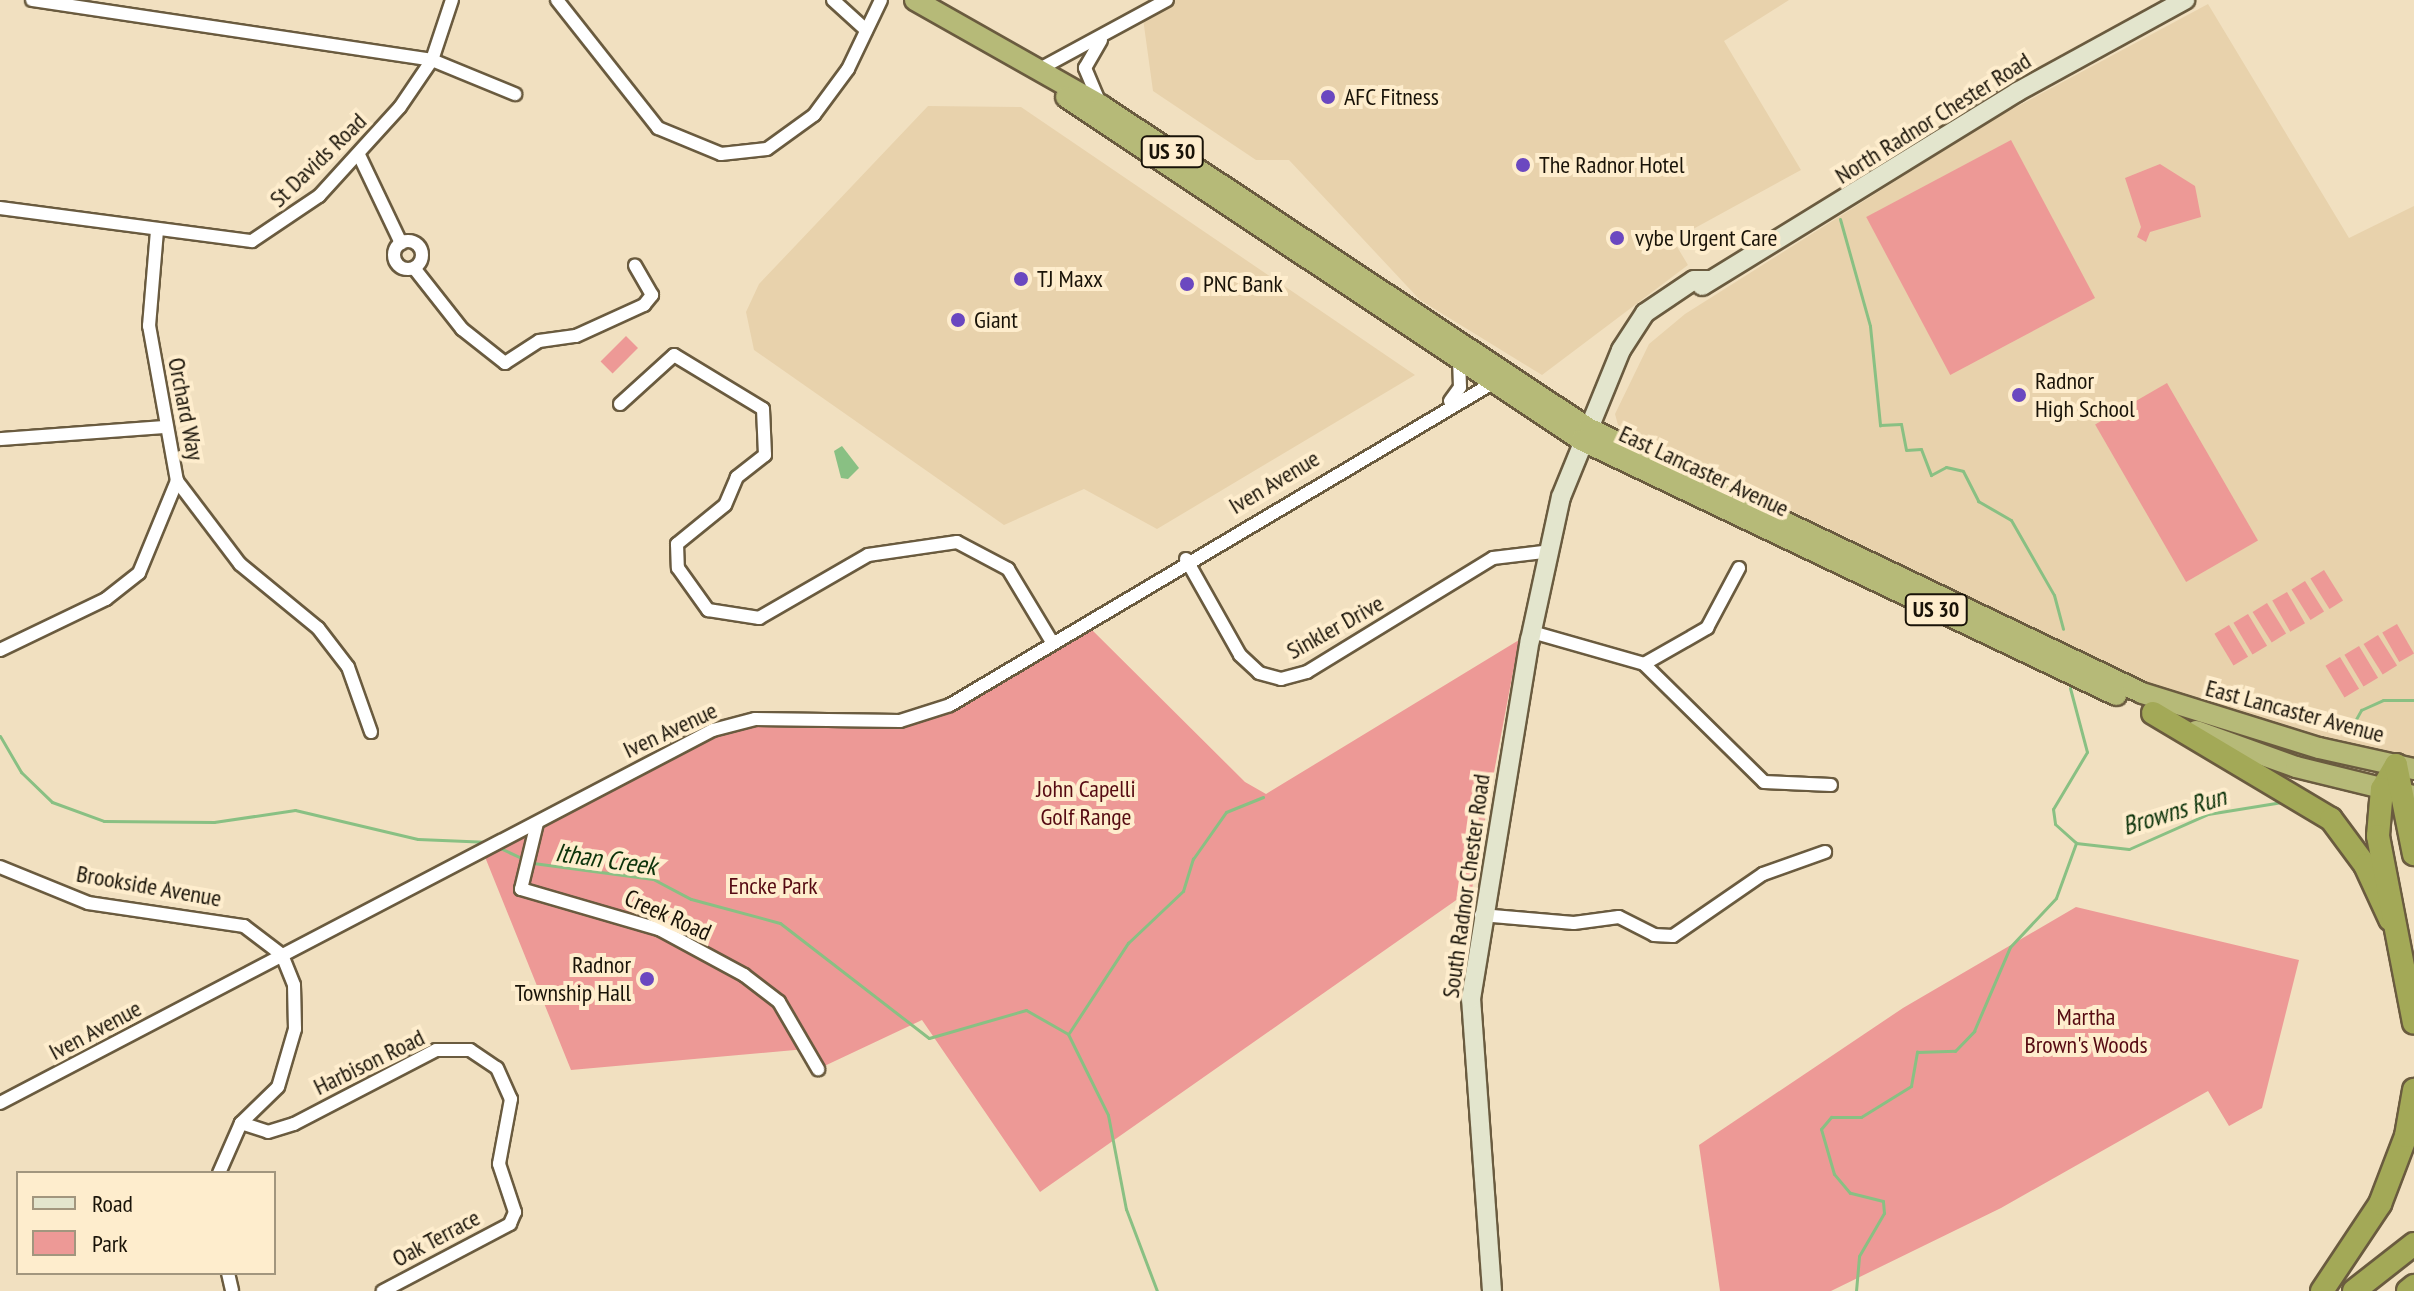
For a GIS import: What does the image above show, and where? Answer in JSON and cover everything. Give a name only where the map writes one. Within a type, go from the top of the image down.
[{"type":"highway","name":"East Lancaster Avenue","points":[[915,0],[1035,71],[1102,106],[1585,434],[2142,693],[2405,767]]},
{"type":"highway","name":"East Lancaster Avenue","points":[[1035,71],[1094,120],[1459,363],[1491,384],[1585,434],[2153,713],[2269,759],[2399,793]]},
{"type":"highway","points":[[2153,713],[2331,819],[2365,865],[2390,919]]},
{"type":"highway","points":[[2405,767],[2399,793],[2378,836],[2390,919],[2414,1023]]},
{"type":"highway","points":[[2399,793],[2414,854]]},
{"type":"highway","points":[[2322,1291],[2380,1204],[2406,1136],[2414,1090]]},
{"type":"highway","points":[[2354,1291],[2414,1244]]},
{"type":"highway","points":[[2408,1291],[2414,1286]]},
{"type":"main road","name":"North Radnor Chester Road","points":[[1532,632],[1552,551],[1561,497],[1585,434],[1652,321],[1709,280],[2185,0]]},
{"type":"main road","name":"South Radnor Chester Road","points":[[1492,1291],[1471,999],[1481,915],[1532,632]]},
{"type":"street","points":[[32,0],[432,60],[515,94]]},
{"type":"street","name":"St Davids Road","points":[[0,208],[157,231],[252,241],[296,215],[359,155],[432,60],[452,0]]},
{"type":"street","points":[[557,0],[658,128],[721,154],[767,149],[814,115],[881,0]]},
{"type":"street","points":[[833,0],[866,30]]},
{"type":"street","points":[[1035,71],[1167,0]]},
{"type":"street","points":[[1102,106],[1085,68],[1103,37]]},
{"type":"street","points":[[359,155],[401,243],[396,262],[414,268],[462,329],[505,363],[539,341],[576,336],[644,305],[652,295],[635,265]]},
{"type":"street","name":"Orchard Way","points":[[0,650],[106,599],[139,573],[177,481],[162,427],[149,326],[157,231]]},
{"type":"street","points":[[401,243],[420,248],[414,268]]},
{"type":"street","points":[[620,404],[663,357],[681,355],[763,409],[765,455],[737,477],[725,505],[677,544],[678,568],[708,610],[759,618],[868,555],[957,542],[1008,569],[1052,642]]},
{"type":"street","points":[[1448,403],[1460,387],[1459,363]]},
{"type":"street","name":"Iven Avenue","points":[[0,1103],[713,730],[755,719],[900,721],[950,705],[1186,559],[1448,403],[1491,384]]},
{"type":"street","points":[[0,439],[162,427]]},
{"type":"street","points":[[177,481],[240,564],[330,643],[348,667],[371,732]]},
{"type":"street","name":"Sinkler Drive","points":[[1186,559],[1240,655],[1259,673],[1281,679],[1307,672],[1493,558],[1552,551]]},
{"type":"street","points":[[1644,664],[1707,628],[1739,568]]},
{"type":"street","points":[[1532,632],[1644,664],[1764,782],[1831,785]]},
{"type":"street","name":"Creek Road","points":[[537,823],[521,889],[659,929],[744,975],[779,1002],[818,1069]]},
{"type":"street","points":[[1481,915],[1574,923],[1619,917],[1654,935],[1673,936],[1763,874],[1825,852]]},
{"type":"street","name":"Brookside Avenue","points":[[0,867],[88,903],[244,926],[282,955]]},
{"type":"street","points":[[220,1171],[241,1123],[278,1087],[295,1029],[294,985],[282,955]]},
{"type":"street","name":"Harbison Road","points":[[241,1123],[268,1132],[294,1124],[436,1050],[470,1050],[497,1068],[511,1099],[499,1164],[515,1212],[510,1224]]},
{"type":"street","name":"Oak Terrace","points":[[383,1291],[510,1224]]},
{"type":"shaded area","points":[[1148,0],[1789,0],[1724,41],[1801,170],[1673,240],[1688,265],[1542,375],[1420,300],[1289,160],[1256,160],[1153,91],[1141,4]]},
{"type":"shaded area","name":"Radnor High School","points":[[2208,4],[2349,238],[2414,206],[2414,758],[2314,738],[2153,685],[1618,425],[1615,414],[1649,344],[1685,314],[1992,120]]},
{"type":"shaded area","points":[[928,106],[1021,107],[1415,375],[1157,529],[1084,489],[1004,525],[754,350],[746,312],[759,284]]},
{"type":"shaded area","points":[[842,446],[859,468],[848,479],[841,478],[834,451]]},
{"type":"green space","points":[[2011,140],[2095,298],[1950,375],[1866,217]]},
{"type":"green space","points":[[2160,164],[2195,186],[2201,217],[2150,232],[2146,242],[2137,237],[2141,227],[2125,178]]},
{"type":"green space","points":[[626,336],[638,348],[613,373],[601,361]]},
{"type":"green space","points":[[2167,383],[2258,541],[2186,582],[2095,424]]},
{"type":"green space","points":[[2324,570],[2343,601],[2330,609],[2310,578]]},
{"type":"green space","points":[[2305,581],[2324,612],[2311,620],[2291,589]]},
{"type":"green space","points":[[2287,592],[2305,623],[2290,632],[2272,600]]},
{"type":"green space","points":[[2267,603],[2286,634],[2272,643],[2253,612]]},
{"type":"green space","points":[[2248,614],[2267,646],[2252,654],[2233,623]]},
{"type":"green space","name":"Encke Park","points":[[1084,622],[1245,782],[1266,794],[1519,640],[1472,889],[1040,1192],[922,1020],[818,1069],[806,1049],[571,1070],[483,852],[713,730],[755,719],[900,721],[950,705]]},
{"type":"green space","points":[[2397,624],[2414,653],[2399,662],[2382,632]]},
{"type":"green space","points":[[2229,625],[2248,657],[2233,665],[2214,634]]},
{"type":"green space","points":[[2378,635],[2397,666],[2383,675],[2364,644]]},
{"type":"green space","points":[[2359,646],[2378,678],[2363,686],[2344,655]]},
{"type":"green space","points":[[2340,657],[2359,689],[2344,697],[2325,666]]},
{"type":"green space","name":"Martha Brown's Woods","points":[[2076,907],[2299,960],[2262,1108],[2229,1126],[2208,1091],[2001,1208],[1831,1291],[1720,1291],[1699,1145],[1903,1008]]},
{"type":"waterway","points":[[1840,219],[1870,326],[1880,425],[1901,424],[1906,450],[1921,449],[1931,475],[1946,467],[1963,471],[1978,501],[2011,520],[2054,595],[2063,629]]},
{"type":"waterway","points":[[2070,688],[2087,752],[2053,809],[2055,824],[2076,843]]},
{"type":"waterway","name":"Browns Run","points":[[2350,730],[2361,710],[2383,700],[2414,700]]},
{"type":"waterway","name":"Ithan Creek","points":[[0,736],[21,772],[52,802],[104,821],[214,822],[295,810],[418,839],[490,842]]},
{"type":"waterway","points":[[1069,1033],[1128,943],[1183,891],[1193,859],[1226,812],[1263,797]]},
{"type":"waterway","name":"Browns Run","points":[[2076,843],[2129,849],[2208,814],[2282,802]]},
{"type":"waterway","name":"Browns Run","points":[[1856,1291],[1859,1256],[1884,1213],[1883,1201],[1850,1193],[1834,1174],[1821,1129],[1831,1117],[1861,1117],[1911,1086],[1917,1052],[1955,1051],[1974,1031],[2010,947],[2056,898],[2076,843]]},
{"type":"waterway","name":"Ithan Creek","points":[[500,848],[526,860]]},
{"type":"waterway","name":"Ithan Creek","points":[[533,863],[653,879],[691,899],[780,923],[929,1038],[1026,1010],[1068,1034],[1108,1115],[1126,1209],[1157,1291]]},
{"type":"place","name":"AFC Fitness","points":[[1328,97]]},
{"type":"place","name":"The Radnor Hotel","points":[[1523,165]]},
{"type":"place","name":"vybe Urgent Care","points":[[1617,238]]},
{"type":"place","name":"TJ Maxx","points":[[1021,279]]},
{"type":"place","name":"PNC Bank","points":[[1187,284]]},
{"type":"place","name":"Giant","points":[[958,320]]},
{"type":"place","name":"Radnor High School","points":[[2019,395]]},
{"type":"place","name":"Radnor Township Hall","points":[[647,979]]},
{"type":"park label","name":"John Capelli Golf Range","points":[[1086,803]]}]
